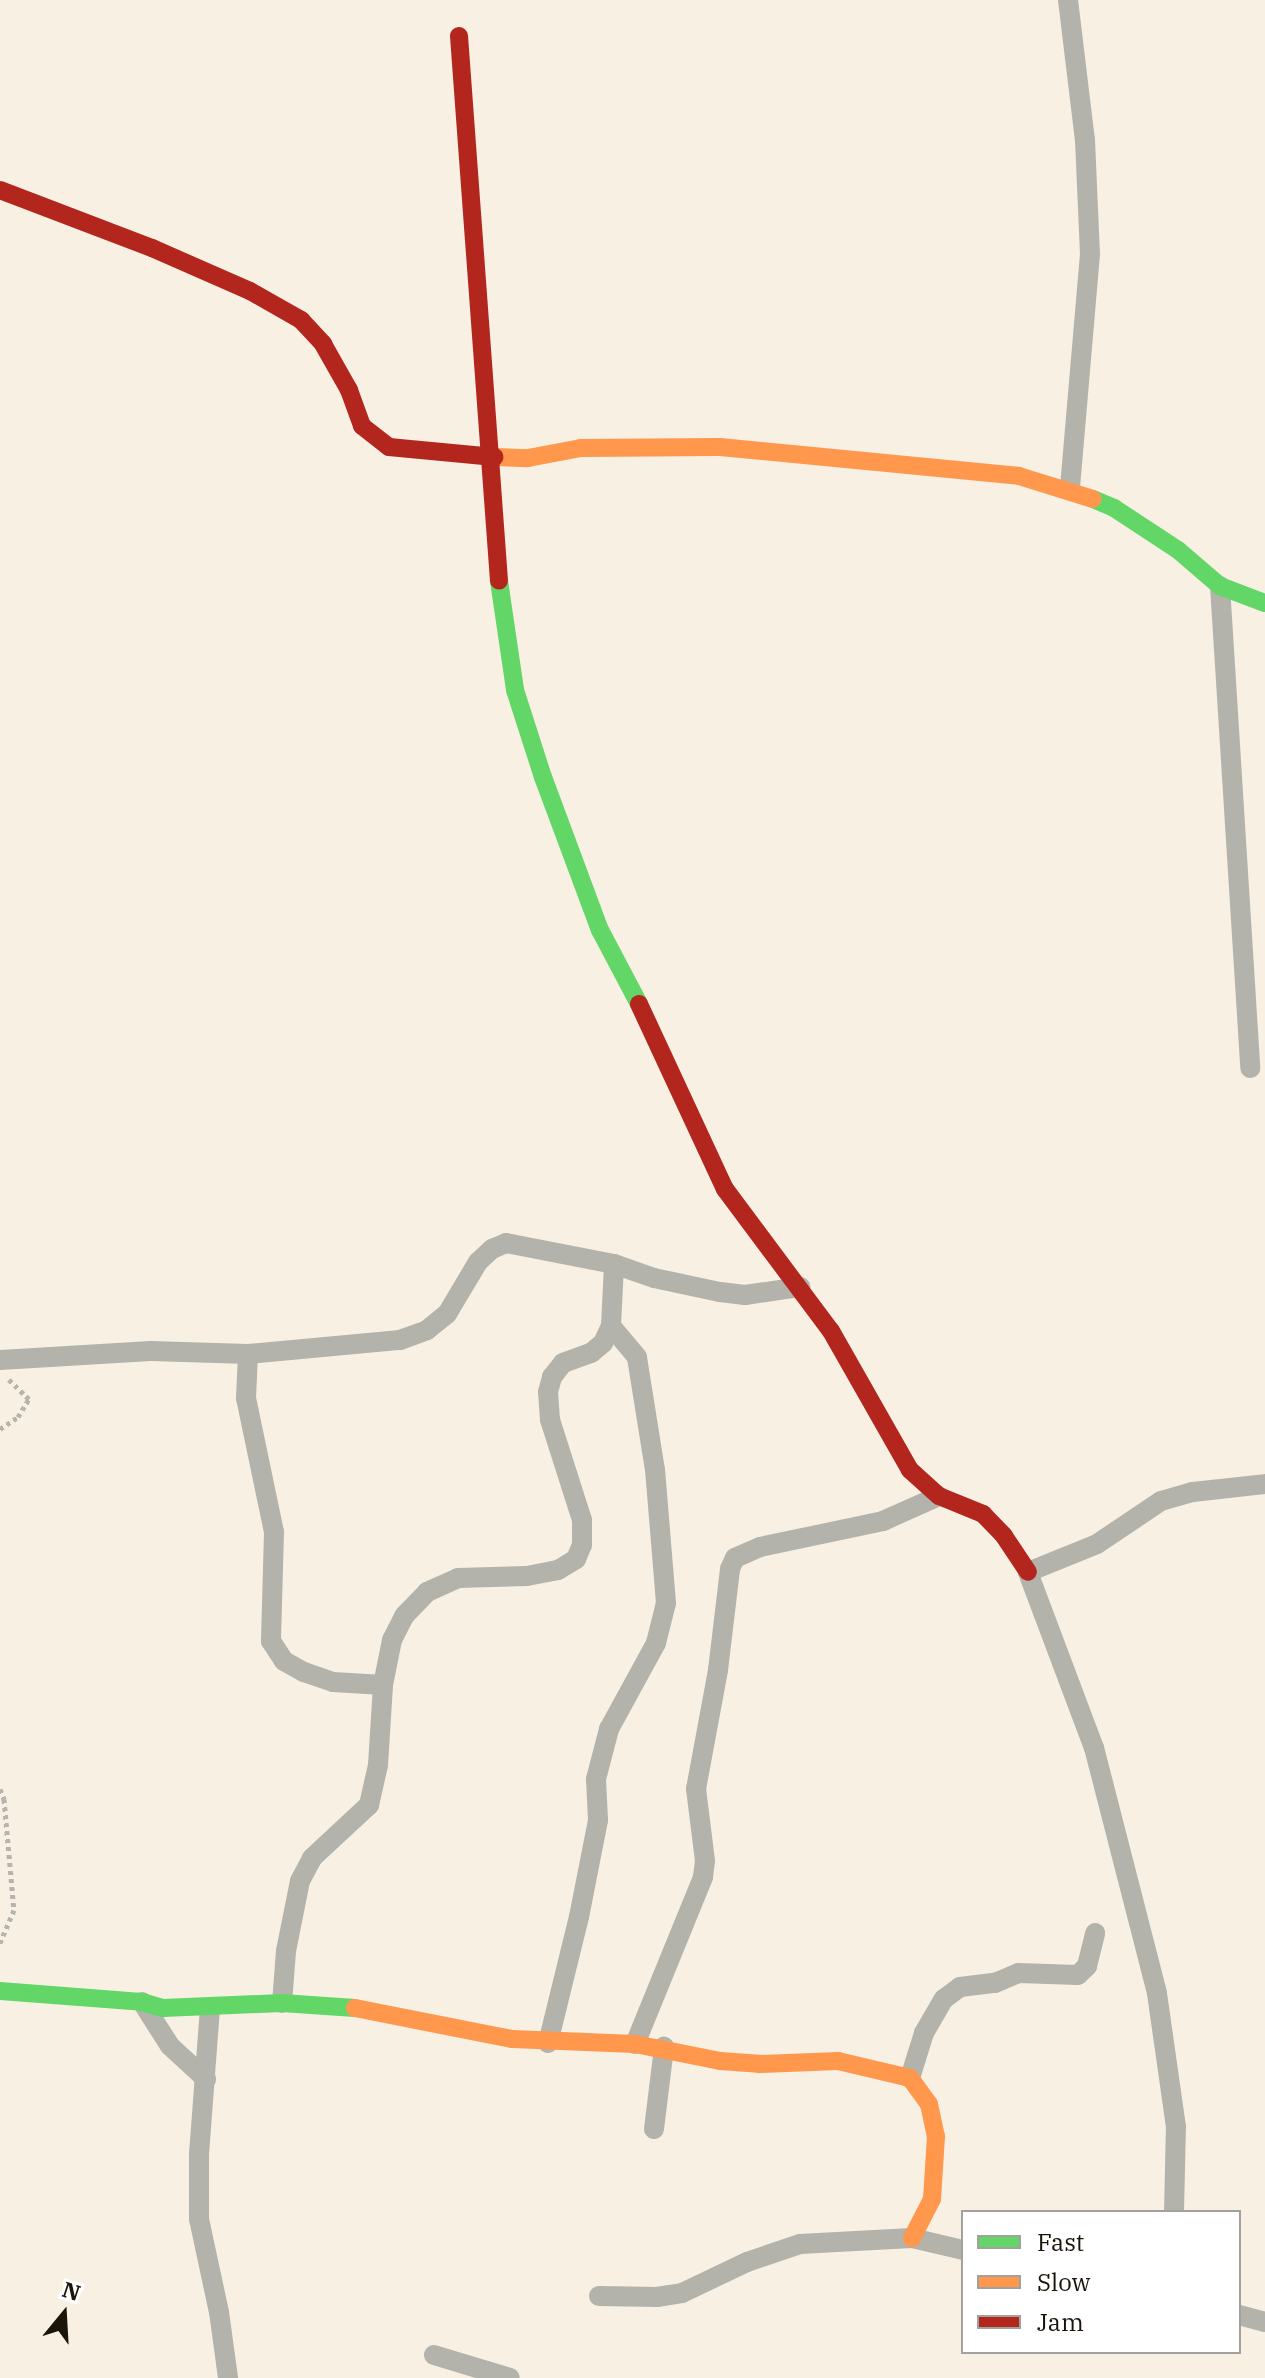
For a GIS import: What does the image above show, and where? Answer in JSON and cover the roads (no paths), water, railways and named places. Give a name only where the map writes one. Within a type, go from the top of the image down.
[{"type":"street","points":[[1068,0],[1085,140],[1090,254],[1070,489]]},
{"type":"street","points":[[459,36],[502,616],[515,690],[595,916],[659,1043],[725,1189],[759,1239],[800,1287],[831,1331],[910,1470],[939,1496],[983,1514],[1004,1536],[1028,1572],[1094,1748],[1154,1979],[1172,2083],[1176,2169],[1174,2210]]},
{"type":"street","points":[[0,190],[152,248],[250,291],[301,320],[323,344],[349,390],[362,426],[389,447],[436,454],[528,458],[581,448],[720,447],[1019,476],[1070,489],[1114,508],[1178,550],[1220,586],[1265,603]]},
{"type":"street","points":[[1220,586],[1250,1068]]},
{"type":"street","points":[[0,1360],[151,1351],[248,1354],[400,1340],[427,1330],[447,1314],[478,1262],[492,1249],[506,1243],[614,1264],[654,1278],[745,1295],[800,1287]]},
{"type":"street","points":[[282,2003],[286,1951],[300,1881],[312,1858],[369,1805],[378,1765],[383,1685],[392,1640],[405,1615],[427,1592],[458,1578],[527,1576],[558,1570],[576,1559],[582,1545],[582,1520],[550,1420],[548,1392],[552,1377],[563,1363],[591,1353],[603,1343],[611,1326],[614,1264]]},
{"type":"street","points":[[548,2043],[582,1903],[598,1820],[596,1779],[609,1729],[656,1643],[666,1603],[655,1470],[637,1357],[611,1326]]},
{"type":"street","points":[[248,1354],[246,1398],[274,1532],[271,1641],[284,1661],[304,1672],[333,1682],[383,1685]]},
{"type":"street","points":[[1028,1572],[1097,1544],[1161,1501],[1193,1492],[1265,1484]]},
{"type":"street","points":[[635,2044],[703,1877],[705,1861],[696,1789],[718,1670],[730,1569],[735,1558],[760,1547],[883,1521],[939,1496]]},
{"type":"street","points":[[910,2078],[924,2033],[944,1999],[960,1987],[995,1983],[1018,1973],[1078,1975],[1087,1966],[1095,1933]]},
{"type":"street","points":[[0,1991],[142,2002],[163,2008],[282,2003],[401,2014],[548,2043],[635,2044],[664,2047],[720,2061],[759,2064],[838,2061],[910,2078],[929,2104],[936,2136],[932,2199],[912,2238]]},
{"type":"street","points":[[142,2002],[170,2046],[206,2079]]},
{"type":"street","points":[[210,2008],[199,2153],[199,2219],[219,2312],[228,2378]]},
{"type":"street","points":[[654,2129],[664,2047]]},
{"type":"street","points":[[599,2296],[657,2297],[682,2293],[747,2262],[800,2244],[912,2238],[961,2250]]},
{"type":"street","points":[[1241,2316],[1265,2322]]},
{"type":"street","points":[[434,2355],[510,2378]]}]
